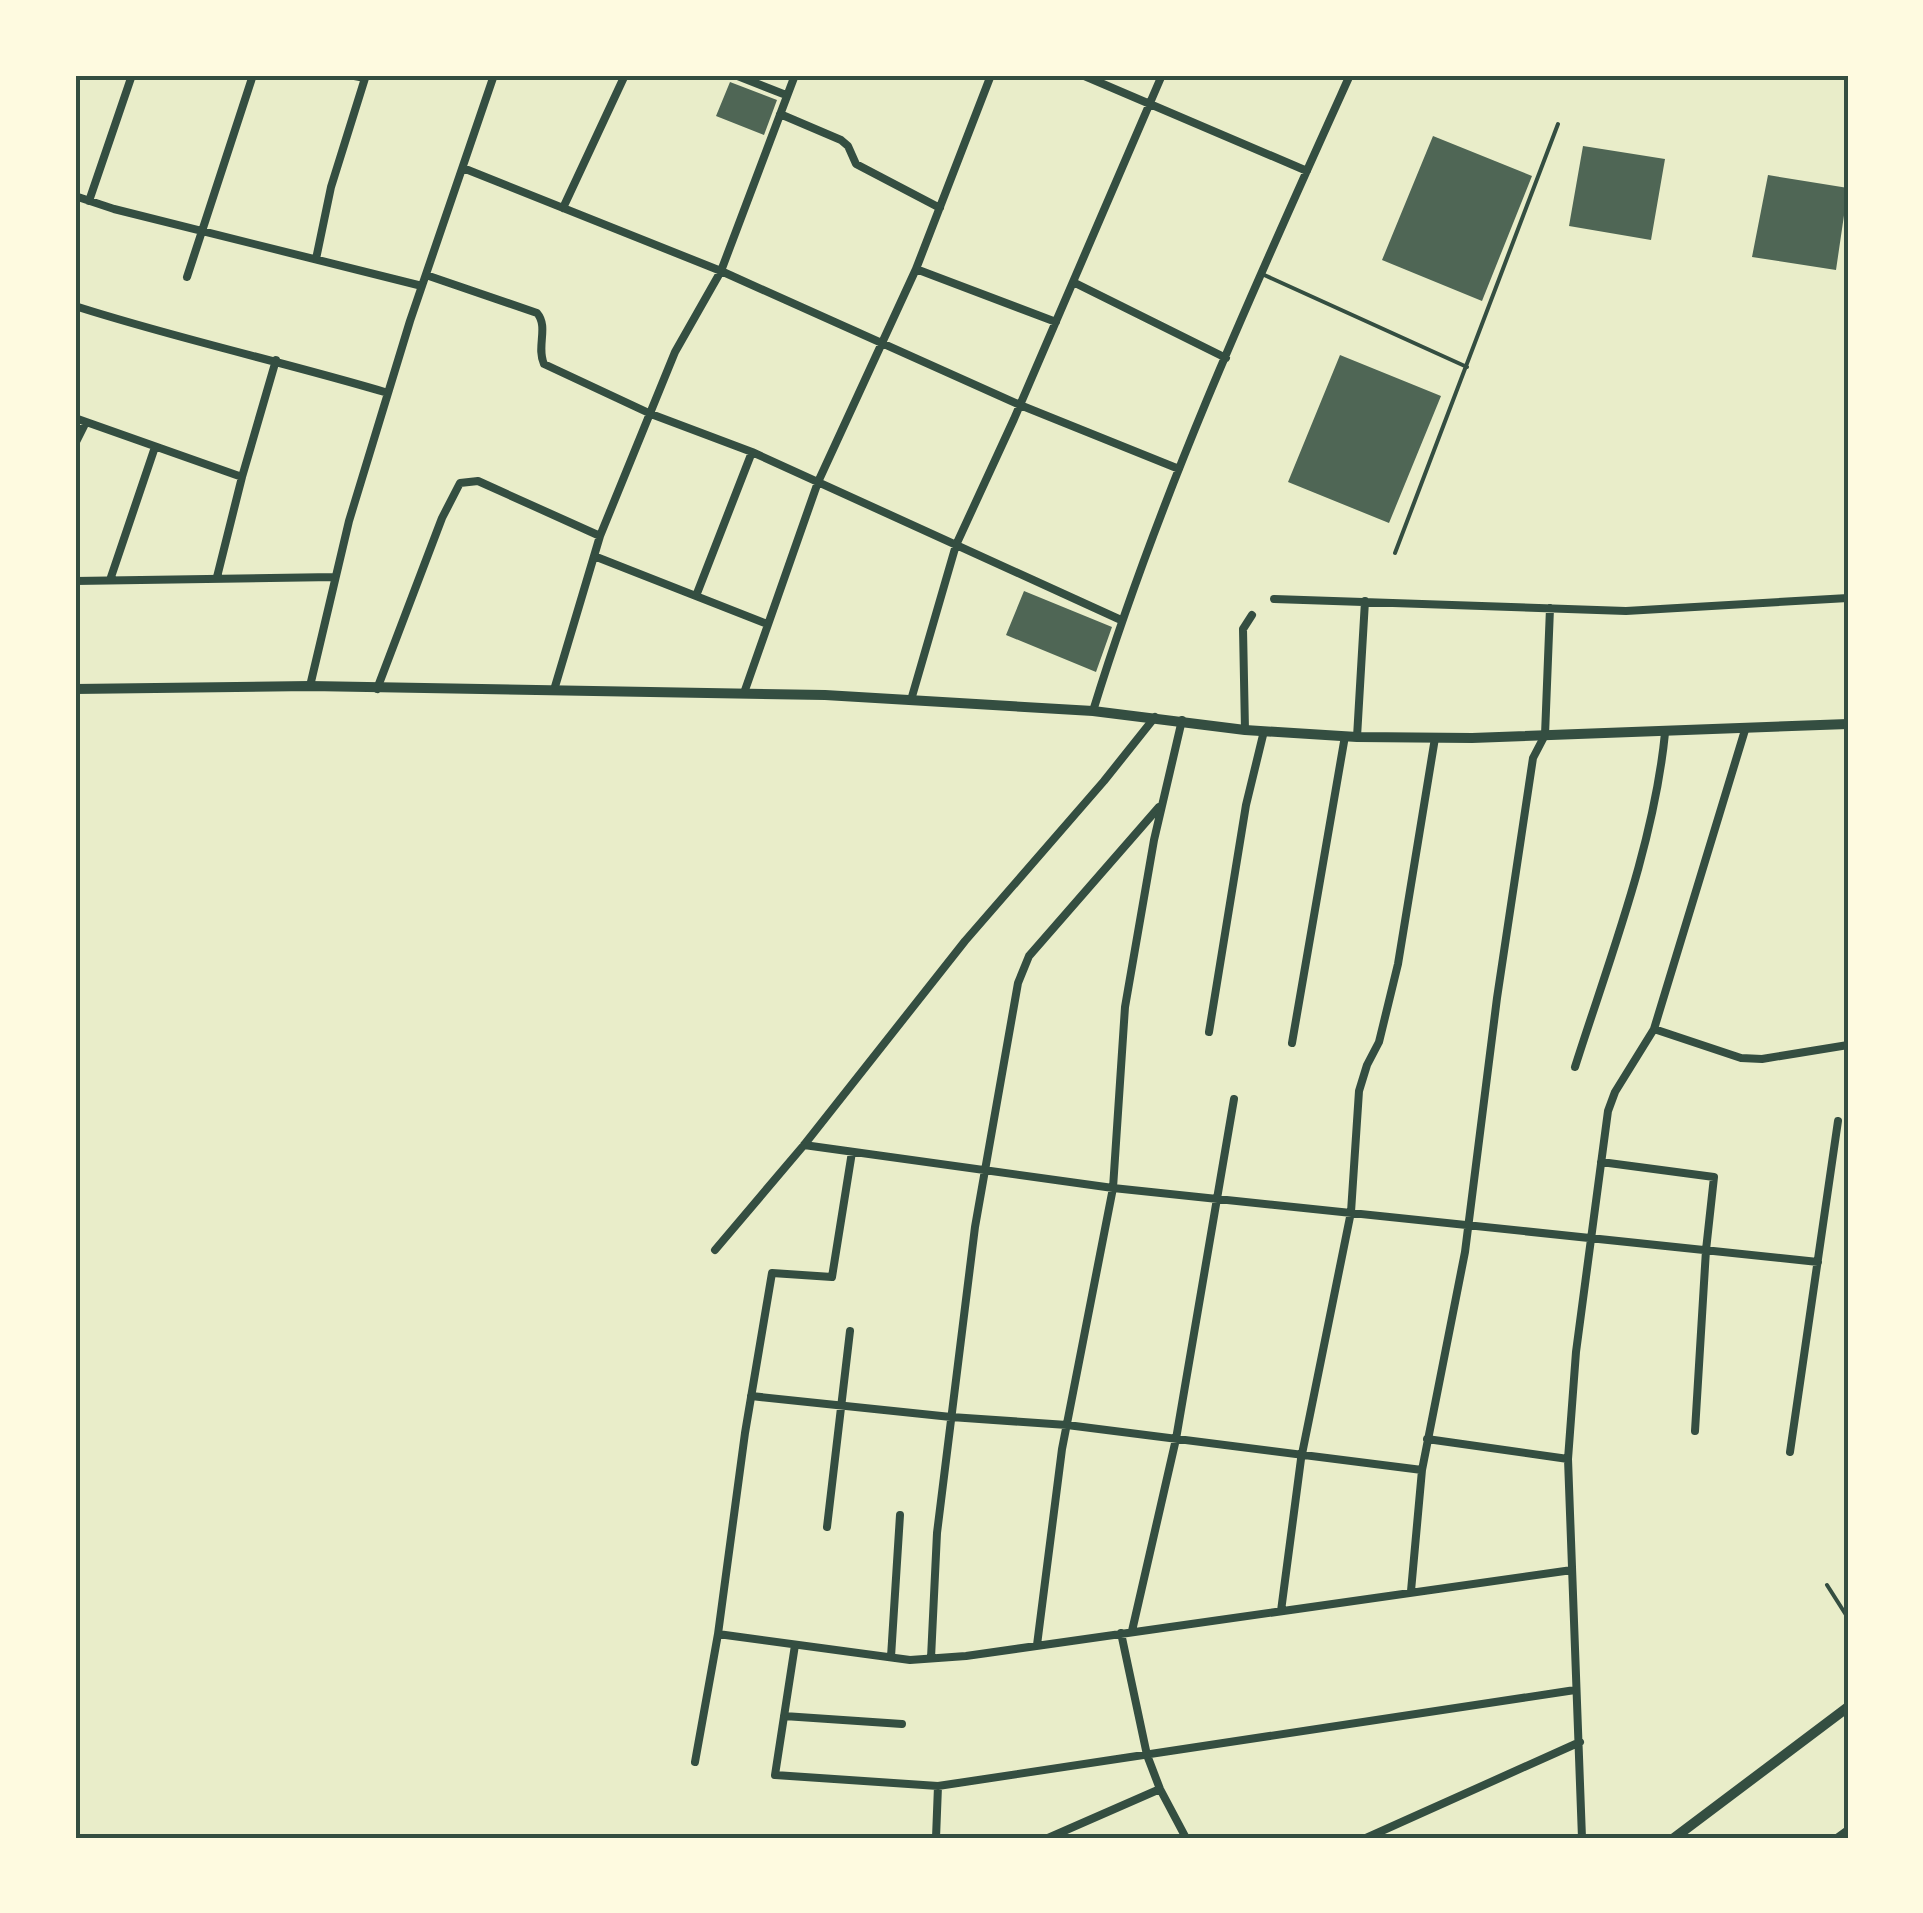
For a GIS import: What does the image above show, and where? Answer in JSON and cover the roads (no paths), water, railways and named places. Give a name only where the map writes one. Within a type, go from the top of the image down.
[{"type":"street","points":[[89,201],[132,75]]},
{"type":"street","points":[[187,278],[253,75]]},
{"type":"street","points":[[316,259],[331,187],[366,77],[349,75]]},
{"type":"street","points":[[310,686],[348,521],[494,75]]},
{"type":"street","points":[[563,208],[625,75]]},
{"type":"street","points":[[736,75],[786,95]]},
{"type":"street","points":[[554,690],[600,536],[675,352],[721,271],[795,75]]},
{"type":"street","points":[[744,693],[818,482],[916,270],[992,75]]},
{"type":"street","points":[[1082,75],[1307,171]]},
{"type":"street","points":[[910,700],[956,545],[1162,75]]},
{"type":"street","points":[[1093,711],[1121,620],[1179,469],[1350,75]]},
{"type":"street","points":[[780,114],[841,140],[856,164],[940,208]]},
{"type":"street","points":[[463,168],[721,271],[1020,405],[1179,469]]},
{"type":"street","points":[[75,196],[422,286]]},
{"type":"street","points":[[916,270],[1056,322]]},
{"type":"street","points":[[426,275],[537,312],[542,320],[540,353],[544,364],[652,414],[752,452],[1121,620]]},
{"type":"street","points":[[1073,282],[1226,358]]},
{"type":"street","points":[[75,306],[156,332],[276,360],[388,393]]},
{"type":"street","points":[[217,577],[276,360]]},
{"type":"street","points":[[75,418],[242,477]]},
{"type":"street","points":[[75,444],[86,422]]},
{"type":"street","points":[[110,580],[155,446]]},
{"type":"street","points":[[696,596],[752,452]]},
{"type":"street","points":[[377,688],[442,518],[460,483],[478,482],[600,536]]},
{"type":"street","points":[[594,556],[767,624]]},
{"type":"street","points":[[75,581],[335,576]]},
{"type":"street","points":[[1274,599],[1626,610],[1848,598]]},
{"type":"street","points":[[1292,1043],[1351,737],[1365,601]]},
{"type":"street","points":[[1411,1590],[1422,1470],[1469,1224],[1496,998],[1533,758],[1545,735],[1550,608]]},
{"type":"street","points":[[1245,730],[1243,630],[1252,615]]},
{"type":"street","points":[[75,689],[310,686],[744,693],[1093,711],[1245,730],[1351,737],[1665,733],[1848,724]]},
{"type":"street","points":[[715,1250],[804,1145],[965,941],[1104,782],[1155,717]]},
{"type":"street","points":[[1037,1645],[1067,1425],[1113,1188],[1126,1007],[1162,804],[1182,720]]},
{"type":"street","points":[[1582,1838],[1568,1459],[1576,1352],[1600,1162],[1615,1092],[1654,1029],[1745,730]]},
{"type":"street","points":[[1209,1032],[1246,805],[1264,731]]},
{"type":"street","points":[[1575,1067],[1628,896],[1661,773],[1665,733]]},
{"type":"street","points":[[1281,1611],[1302,1455],[1351,1212],[1359,1091],[1380,1042],[1398,964],[1435,738]]},
{"type":"street","points":[[931,1658],[937,1533],[951,1417],[984,1170],[1011,1008],[1029,956],[1162,804]]},
{"type":"street","points":[[1654,1029],[1742,1058],[1848,1045]]},
{"type":"street","points":[[1132,1631],[1176,1439],[1234,1099]]},
{"type":"street","points":[[1790,1452],[1838,1121]]},
{"type":"street","points":[[804,1145],[1216,1200],[1818,1262]]},
{"type":"street","points":[[694,1762],[718,1634],[772,1273],[832,1278],[852,1152]]},
{"type":"street","points":[[1600,1162],[1714,1177],[1695,1432]]},
{"type":"street","points":[[827,1527],[850,1331]]},
{"type":"street","points":[[751,1396],[1067,1425],[1422,1470]]},
{"type":"street","points":[[1427,1439],[1568,1459]]},
{"type":"street","points":[[891,1658],[900,1515]]},
{"type":"street","points":[[718,1634],[891,1658],[931,1658],[1572,1570]]},
{"type":"street","points":[[1121,1633],[1147,1755],[1186,1838]]},
{"type":"street","points":[[795,1644],[775,1775],[938,1786],[1575,1690]]},
{"type":"street","points":[[1674,1838],[1848,1707]]},
{"type":"street","points":[[784,1716],[902,1724]]},
{"type":"street","points":[[1366,1838],[1580,1742]]},
{"type":"street","points":[[936,1838],[938,1786]]},
{"type":"street","points":[[1048,1838],[1160,1789]]},
{"type":"street","points":[[1837,1838],[1848,1830]]},
{"type":"lane","points":[[1395,554],[1558,124]]},
{"type":"lane","points":[[1262,274],[1468,367]]},
{"type":"lane","points":[[1827,1585],[1848,1618]]}]
